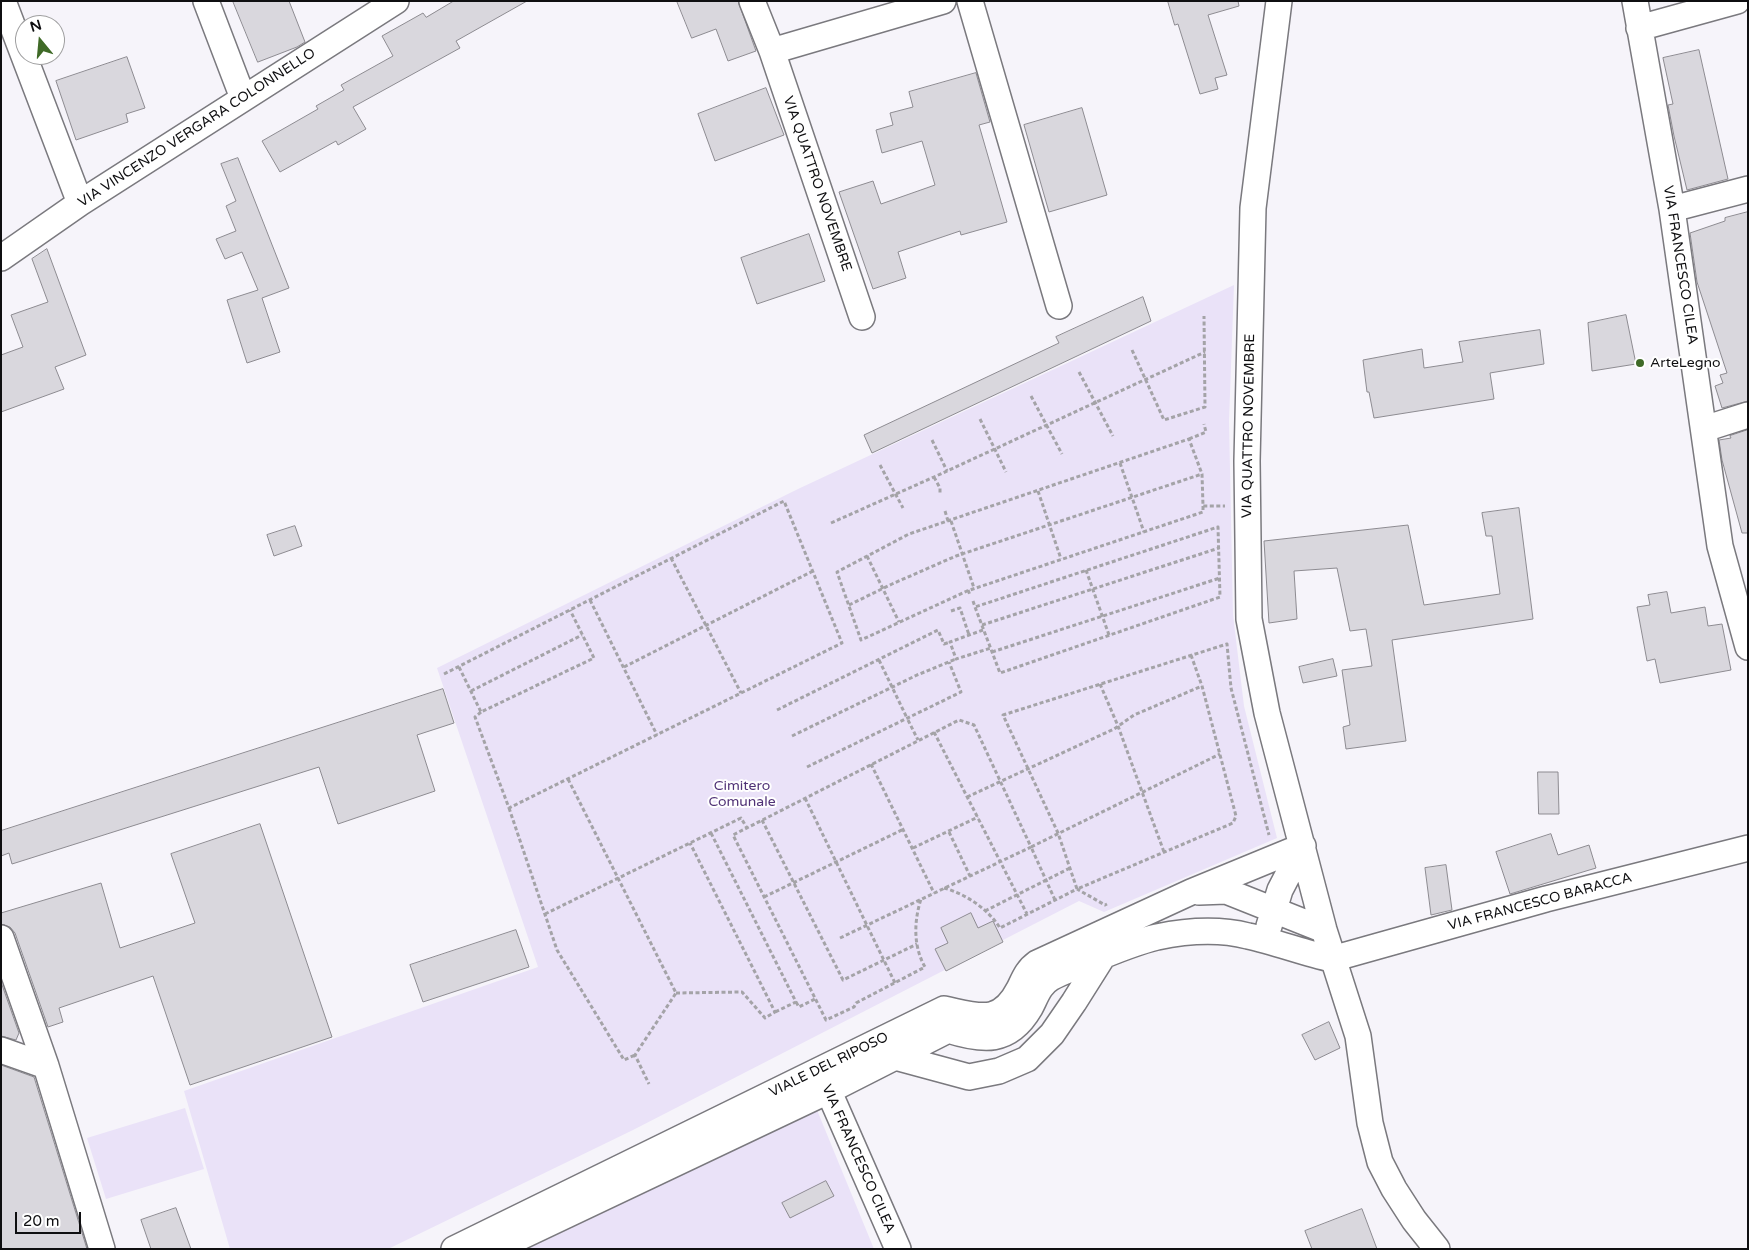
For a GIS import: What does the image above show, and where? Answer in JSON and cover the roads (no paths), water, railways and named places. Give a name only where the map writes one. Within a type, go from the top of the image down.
[{"type":"street","points":[[3,1],[80,204]]},
{"type":"street","points":[[206,1],[243,98]]},
{"type":"street","name":"VIA VINCENZO VERGARA COLONNELLO","points":[[1,258],[80,204],[396,1]]},
{"type":"street","name":"VIA QUATTRO NOVEMBRE","points":[[752,1],[772,51],[862,317]]},
{"type":"street","points":[[772,51],[943,1]]},
{"type":"street","points":[[970,1],[1059,306]]},
{"type":"street","name":"VIA QUATTRO NOVEMBRE","points":[[1279,1],[1253,208],[1247,461],[1249,619],[1267,713],[1324,930]]},
{"type":"street","name":"VIA FRANCESCO CILEA","points":[[1635,1],[1672,209],[1720,546],[1748,647]]},
{"type":"street","points":[[1639,28],[1738,1]]},
{"type":"street","points":[[1672,209],[1748,189]]},
{"type":"street","points":[[1704,429],[1748,415]]},
{"type":"street","points":[[1269,942],[1268,932],[1280,890],[1303,846]]},
{"type":"street","name":"VIALE DEL RIPOSO","points":[[495,1249],[823,1080],[944,1009],[981,1017],[999,1012],[1012,1002],[1029,969],[1037,963],[1191,892],[1303,846]]},
{"type":"street","name":"VIA FRANCESCO BARACCA","points":[[1332,959],[1546,899],[1748,848]]},
{"type":"street","name":"VIALE DEL RIPOSO","points":[[1191,892],[1226,891],[1324,930]]},
{"type":"street","name":"VIALE DEL RIPOSO","points":[[1230,933],[1247,930],[1254,922],[1255,909],[1246,899]]},
{"type":"street","points":[[1324,930],[1358,1036],[1370,1122],[1380,1162],[1394,1189],[1414,1220],[1437,1249]]},
{"type":"street","name":"VIALE DEL RIPOSO","points":[[454,1249],[823,1080],[895,1057],[948,1030],[972,1038],[1008,1033],[1020,1023],[1030,1008],[1039,988],[1050,978],[1103,956],[1158,937],[1211,931],[1230,933],[1248,936],[1332,959]]},
{"type":"street","points":[[1,938],[46,1066],[102,1249]]},
{"type":"street","points":[[895,1057],[968,1076],[999,1071],[1026,1059],[1052,1034],[1103,956]]},
{"type":"street","points":[[1,1050],[46,1066]]},
{"type":"street","name":"VIA FRANCESCO CILEA","points":[[823,1080],[898,1249]]},
{"type":"place","name":"ArteLegno","points":[[1640,363]]},
{"type":"park label","name":"Cimitero Comunale","points":[[742,794]]}]
